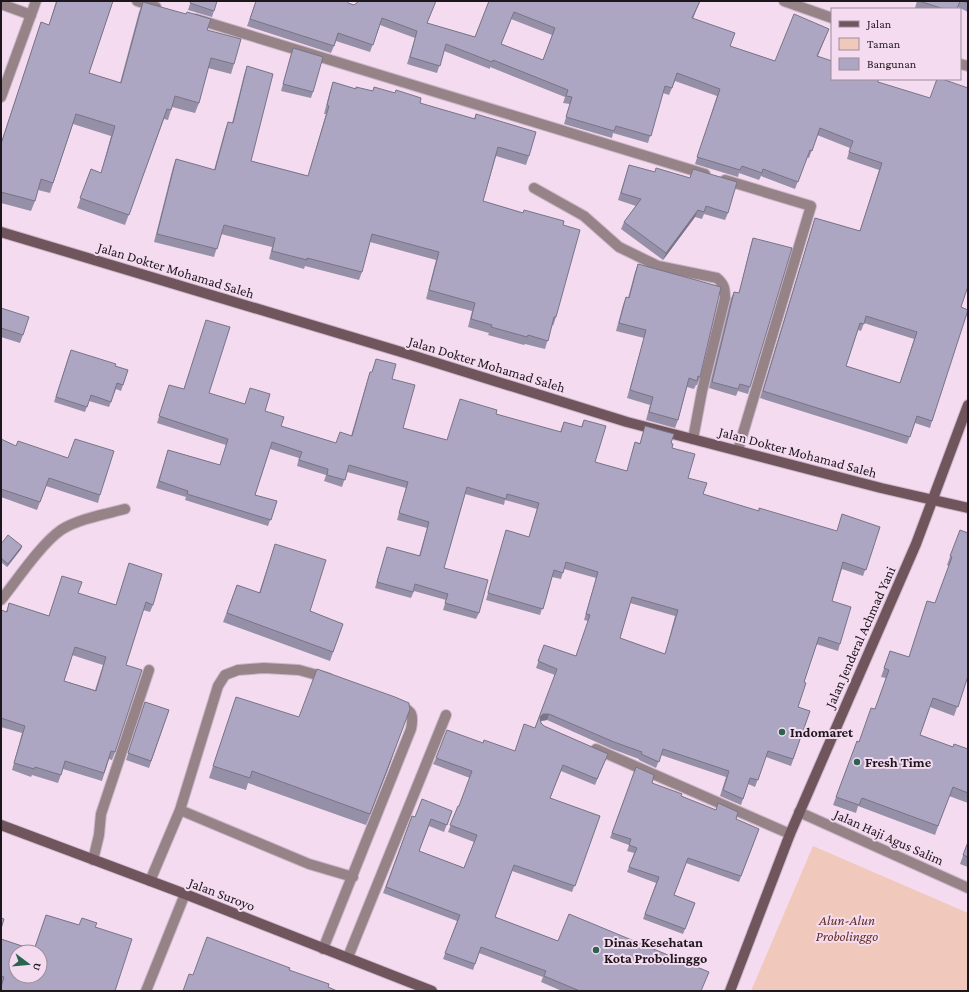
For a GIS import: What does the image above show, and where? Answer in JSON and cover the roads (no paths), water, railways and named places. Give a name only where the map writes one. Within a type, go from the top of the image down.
[{"type":"main road","name":"Jalan Dokter Mohamad Saleh","points":[[1,232],[408,354],[626,422],[882,488],[968,508]]},
{"type":"main road","name":"Jalan Jenderal Achmad Yani","points":[[730,991],[799,812],[916,544],[968,405]]},
{"type":"main road","name":"Jalan Suroyo","points":[[1,825],[185,894],[432,991]]},
{"type":"street","points":[[1,97],[36,1]]},
{"type":"street","points":[[137,1],[166,10]]},
{"type":"street","points":[[784,1],[831,18]]},
{"type":"street","points":[[1,4],[31,15]]},
{"type":"street","points":[[188,17],[811,206],[738,450]]},
{"type":"street","points":[[534,188],[584,216],[619,246],[658,266],[717,278],[723,283],[725,298],[702,391],[693,439]]},
{"type":"street","points":[[1,600],[43,547],[61,530],[84,519],[126,509]]},
{"type":"street","points":[[150,881],[180,810],[218,686],[225,675],[238,670],[264,668],[300,670],[337,681]]},
{"type":"street","points":[[93,860],[99,835],[101,814],[149,670]]},
{"type":"street","points":[[324,949],[411,729],[413,720],[412,714],[409,710],[393,702]]},
{"type":"street","points":[[348,957],[446,715]]},
{"type":"street","points":[[587,745],[790,834]]},
{"type":"street","points":[[180,810],[309,864],[353,877]]},
{"type":"street","name":"Jalan Haji Agus Salim","points":[[799,812],[968,888]]},
{"type":"street","points":[[146,991],[185,894]]},
{"type":"place","name":"Indomaret","points":[[782,732]]},
{"type":"place","name":"Fresh Time","points":[[857,762]]},
{"type":"place","name":"Dinas Kesehatan Kota Probolinggo","points":[[596,950]]},
{"type":"park label","name":"Alun-Alun Probolinggo","points":[[847,928]]}]
